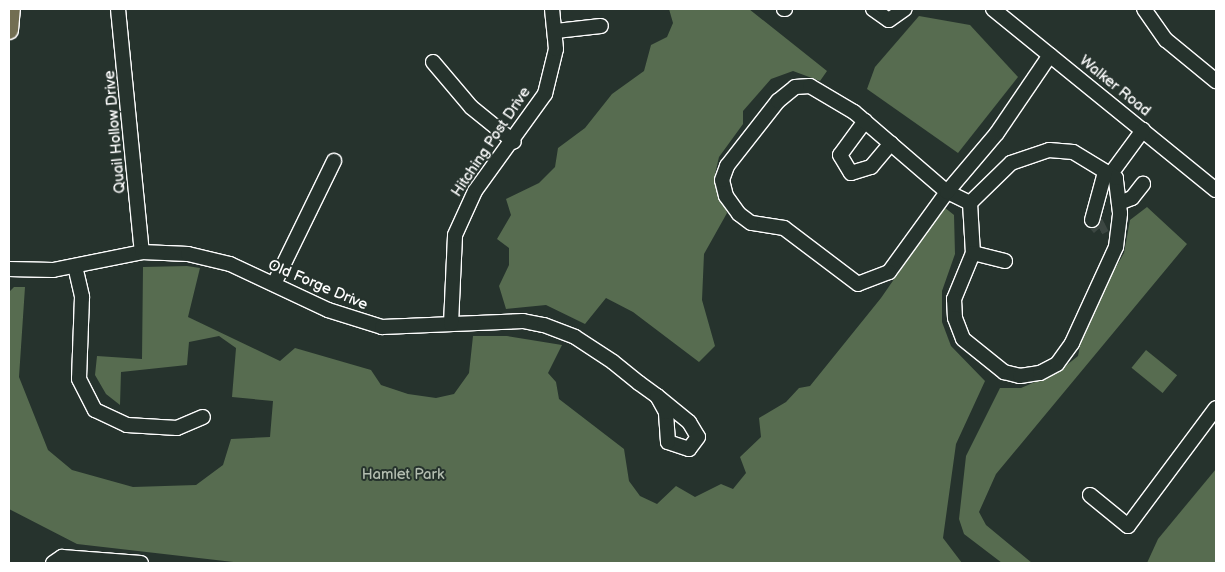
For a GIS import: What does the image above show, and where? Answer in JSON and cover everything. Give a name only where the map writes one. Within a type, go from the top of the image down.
[{"type":"main road","points":[[9,30],[11,9]]},
{"type":"street","name":"Quail Hollow Drive","points":[[118,9],[142,252]]},
{"type":"street","name":"Hitching Post Drive","points":[[451,324],[450,273],[458,227],[475,191],[514,142],[549,83],[556,31],[552,9]]},
{"type":"street","points":[[873,9],[889,20],[906,9]]},
{"type":"street","name":"Walker Road","points":[[993,9],[1050,55],[1140,136],[1216,190]]},
{"type":"street","points":[[1144,9],[1166,40],[1216,81]]},
{"type":"street","points":[[556,31],[601,26]]},
{"type":"street","points":[[970,203],[947,192],[864,121],[810,86],[795,87],[778,102],[726,166],[722,180],[726,196],[751,223],[784,228],[858,284],[889,272],[947,192],[997,133],[1050,55]]},
{"type":"street","points":[[433,62],[472,107],[514,142]]},
{"type":"street","points":[[864,121],[840,155],[851,173],[871,167],[890,143]]},
{"type":"street","points":[[1119,219],[1099,222],[1111,170],[1140,136]]},
{"type":"street","points":[[1049,150],[1072,152],[1111,170],[1116,178],[1119,219],[1108,271],[1088,299],[1072,344],[1057,364],[1040,373],[1020,376],[1004,372],[964,339],[955,318],[954,299],[973,253],[970,203],[1011,162],[1049,150]]},
{"type":"street","points":[[274,284],[334,161]]},
{"type":"street","points":[[1119,203],[1132,198],[1143,184]]},
{"type":"street","name":"Old Forge Drive","points":[[9,269],[39,272],[142,252],[206,257],[364,323],[422,328],[451,324],[523,321],[544,325],[575,337],[657,396]]},
{"type":"street","points":[[973,253],[1005,261]]},
{"type":"street","points":[[75,266],[82,297],[79,379],[96,410],[128,425],[176,428],[203,417]]},
{"type":"street","points":[[1090,495],[1128,526],[1216,408]]},
{"type":"street","points":[[53,563],[62,557],[141,563]]},
{"type":"green space","points":[[669,9],[749,9],[827,71],[820,81],[793,71],[771,79],[743,111],[743,124],[719,157],[715,174],[727,213],[704,254],[702,300],[715,346],[699,362],[633,312],[606,298],[585,324],[546,305],[506,309],[499,286],[509,265],[509,248],[497,239],[511,215],[506,199],[539,183],[555,167],[558,148],[585,128],[612,94],[644,71],[651,45],[667,37],[673,23]]},
{"type":"green space","points":[[919,16],[970,25],[1018,77],[958,153],[867,89],[875,67]]},
{"type":"green space","name":"Hamlet Park","points":[[944,207],[954,215],[955,254],[942,291],[942,322],[951,346],[985,381],[956,444],[943,538],[962,563],[242,563],[77,544],[9,509],[9,292],[14,287],[25,287],[19,377],[48,450],[72,470],[133,487],[196,485],[223,465],[231,439],[270,437],[273,401],[232,397],[236,348],[219,336],[189,342],[187,365],[121,372],[120,405],[106,394],[95,375],[97,356],[142,359],[143,267],[187,266],[200,268],[188,317],[280,361],[295,348],[371,370],[381,385],[408,394],[436,398],[454,394],[469,373],[473,336],[507,336],[562,345],[548,373],[556,382],[559,399],[624,449],[629,481],[640,496],[657,504],[676,486],[695,497],[721,484],[733,489],[746,473],[740,457],[761,437],[759,418],[786,402],[799,388],[810,386],[881,298]]},
{"type":"green space","points":[[1147,207],[1187,244],[996,474],[979,512],[986,525],[1032,563],[1002,563],[964,534],[959,519],[966,456],[1000,388],[1021,388],[1058,372],[1078,356],[1085,321],[1124,253],[1130,220]]},
{"type":"green space","points":[[1146,350],[1177,375],[1163,393],[1132,368]]},
{"type":"green space","points":[[1216,469],[1216,563],[1147,563],[1158,539]]},
{"type":"tunnel","points":[[1092,220],[1099,228],[1105,225]]}]
